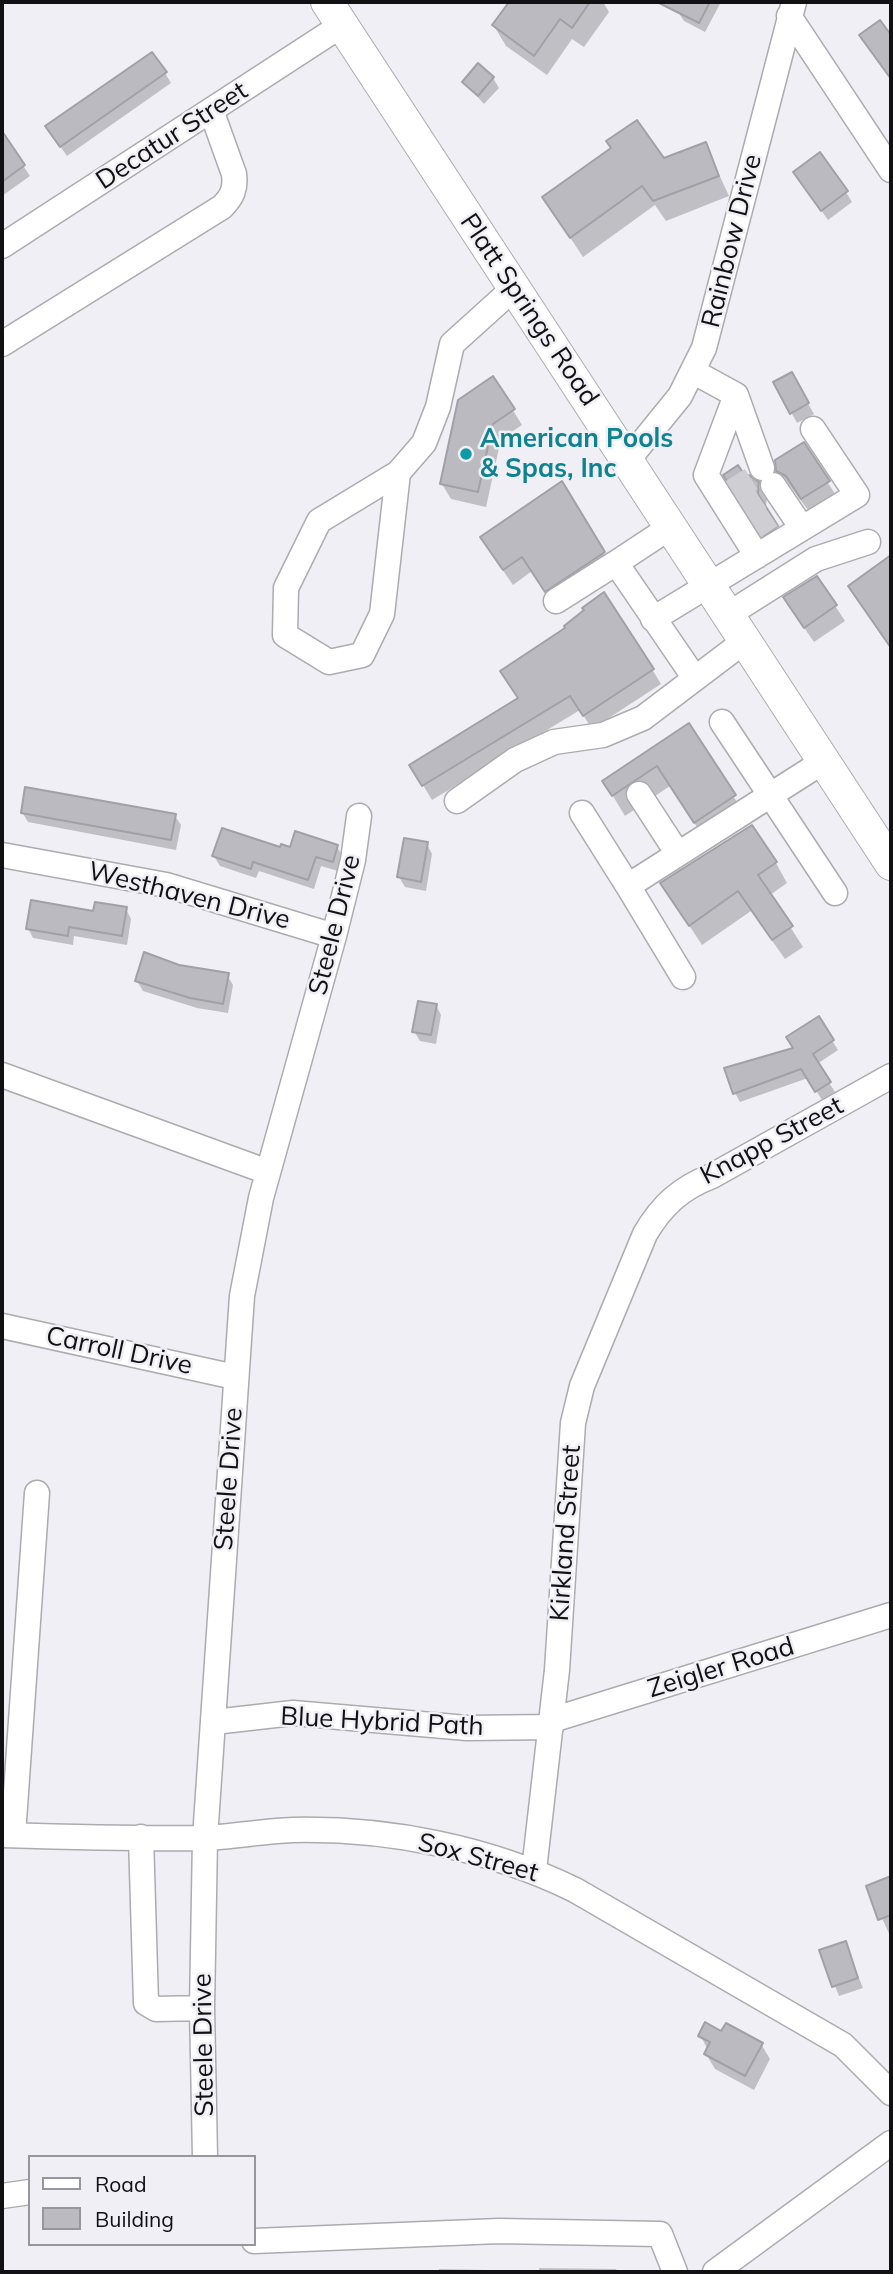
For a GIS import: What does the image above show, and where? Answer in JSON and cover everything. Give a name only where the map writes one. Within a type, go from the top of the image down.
[{"type":"main road","name":"Platt Springs Road","points":[[334,13],[513,289],[673,526],[891,864]]},
{"type":"street","points":[[791,9],[891,170]]},
{"type":"street","name":"Rainbow Drive","points":[[628,460],[658,426],[694,372],[704,348],[791,9]]},
{"type":"street","name":"Decatur Street","points":[[2,246],[211,110],[334,13]]},
{"type":"street","points":[[2,344],[222,207],[232,197],[234,174],[211,110]]},
{"type":"street","points":[[398,473],[382,614],[362,656],[329,662],[285,635],[286,588],[319,522],[398,473],[424,443],[438,407],[452,344],[513,289]]},
{"type":"street","points":[[694,372],[736,395]]},
{"type":"street","points":[[736,395],[706,475],[802,528]]},
{"type":"street","points":[[736,395],[754,503],[757,556]]},
{"type":"street","points":[[653,620],[857,495],[813,429]]},
{"type":"street","points":[[556,601],[673,526]]},
{"type":"street","points":[[457,801],[515,760],[554,742],[603,735],[643,718],[694,677],[738,627],[816,559],[868,542]]},
{"type":"street","points":[[616,563],[694,677]]},
{"type":"street","points":[[722,722],[835,893]]},
{"type":"street","points":[[628,886],[824,761]]},
{"type":"street","points":[[639,794],[678,854]]},
{"type":"street","points":[[582,813],[683,977]]},
{"type":"street","name":"Steele Drive","points":[[205,2155],[202,2008],[205,1838],[242,1296],[268,1172],[353,860],[359,816]]},
{"type":"street","name":"Westhaven Drive","points":[[2,855],[166,884],[334,936]]},
{"type":"street","points":[[2,1075],[268,1172]]},
{"type":"street","name":"Knapp Street","points":[[658,1212],[693,1183],[712,1176],[891,1076]]},
{"type":"street","name":"Kirkland Street","points":[[534,1870],[551,1723],[576,1406],[628,1272],[658,1212]]},
{"type":"street","name":"Carroll Drive","points":[[2,1326],[235,1377]]},
{"type":"street","points":[[7,1835],[37,1493]]},
{"type":"street","name":"Zeigler Road","points":[[551,1723],[891,1615]]},
{"type":"street","name":"Blue Hybrid Path","points":[[214,1722],[293,1713],[467,1728],[551,1723]]},
{"type":"street","name":"Sox Street","points":[[7,1835],[205,1838],[296,1830],[394,1837],[455,1847],[534,1870],[575,1890],[843,2045],[891,2093]]},
{"type":"street","points":[[141,1837],[146,2003],[156,2009],[202,2008]]},
{"type":"street","points":[[715,2272],[891,2143]]},
{"type":"street","points":[[3,2195],[28,2192]]},
{"type":"street","points":[[256,2241],[499,2231],[660,2234],[675,2272]]},
{"type":"building","points":[[509,2],[590,2],[572,28],[560,19],[534,56],[492,25]]},
{"type":"building","points":[[657,2],[710,2],[699,23]]},
{"type":"building","points":[[880,20],[891,35],[891,79],[859,35]]},
{"type":"building","points":[[152,52],[167,72],[60,147],[45,126]]},
{"type":"building","points":[[478,63],[494,77],[478,96],[462,82]]},
{"type":"building","points":[[637,120],[664,158],[706,142],[719,176],[653,201],[642,186],[570,238],[542,197],[611,148],[606,141]]},
{"type":"building","points":[[2,131],[25,165],[2,182]]},
{"type":"building","points":[[820,152],[848,191],[821,211],[793,172]]},
{"type":"building","points":[[792,372],[809,403],[790,414],[773,382]]},
{"type":"building","name":"American Pools & Spas, Inc","points":[[493,376],[515,409],[493,424],[478,492],[440,484],[458,400]]},
{"type":"building","points":[[804,442],[830,481],[801,499],[786,476],[776,471],[775,460]]},
{"type":"building","points":[[738,465],[746,477],[749,475],[759,482],[758,494],[778,526],[762,536],[723,475]]},
{"type":"building","points":[[562,481],[605,552],[545,592],[522,557],[503,570],[480,537]]},
{"type":"building","points":[[891,555],[891,648],[848,586]]},
{"type":"building","points":[[817,576],[837,605],[804,628],[783,597]]},
{"type":"building","points":[[604,592],[654,669],[583,716],[570,696],[422,786],[409,765],[518,698],[500,671],[565,628],[564,626],[584,610],[582,608]]},
{"type":"building","points":[[689,723],[736,795],[694,823],[657,766],[612,796],[602,781]]},
{"type":"building","points":[[25,787],[176,814],[171,840],[21,813]]},
{"type":"building","points":[[752,825],[777,862],[758,875],[793,926],[772,940],[738,891],[689,926],[660,883]]},
{"type":"building","points":[[222,828],[280,847],[281,844],[290,847],[295,831],[338,845],[333,862],[316,857],[308,880],[253,862],[251,869],[212,856]]},
{"type":"building","points":[[404,838],[428,842],[421,882],[397,877]]},
{"type":"building","points":[[31,900],[93,911],[95,902],[127,907],[122,936],[69,927],[68,936],[26,929]]},
{"type":"building","points":[[144,952],[179,965],[229,973],[223,1004],[190,998],[135,981]]},
{"type":"building","points":[[418,1001],[437,1004],[431,1035],[412,1032]]},
{"type":"building","points":[[819,1016],[834,1040],[813,1054],[831,1082],[815,1092],[801,1069],[733,1094],[724,1068],[793,1048],[786,1037]]},
{"type":"building","points":[[891,1876],[891,1915],[878,1920],[866,1886]]},
{"type":"building","points":[[846,1941],[858,1978],[832,1987],[819,1950]]},
{"type":"building","points":[[705,2022],[721,2031],[726,2023],[763,2043],[745,2076],[704,2054],[710,2042],[698,2036]]},
{"type":"tunnel","points":[[731,492],[764,471]]},
{"type":"tunnel","points":[[742,510],[760,498]]},
{"type":"tunnel","points":[[753,528],[771,516]]},
{"type":"place","name":"American Pools & Spas, Inc","points":[[466,454]]}]
